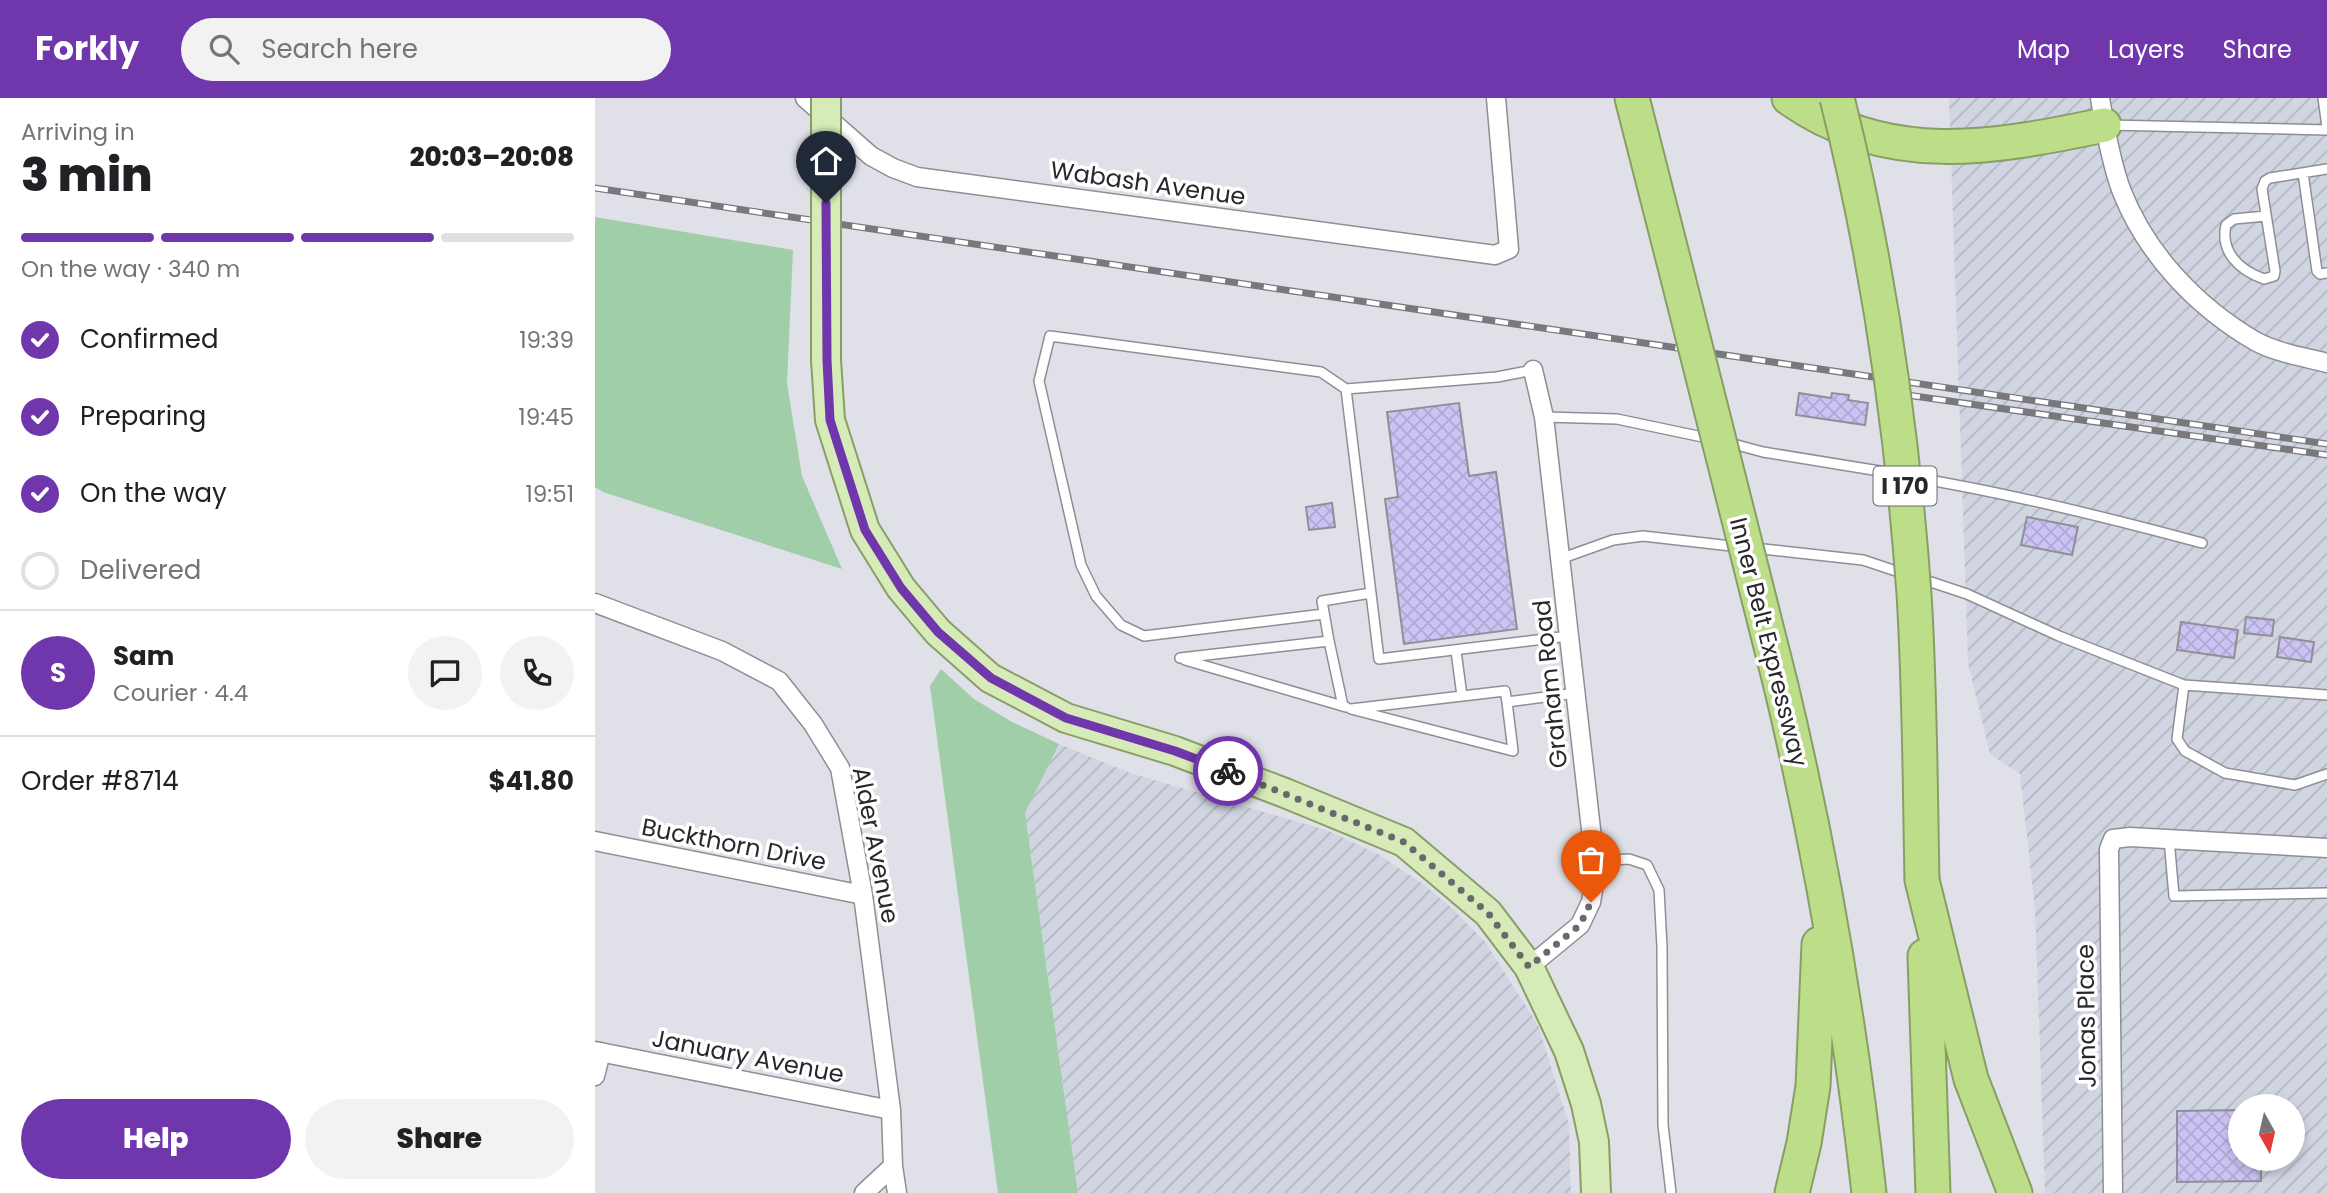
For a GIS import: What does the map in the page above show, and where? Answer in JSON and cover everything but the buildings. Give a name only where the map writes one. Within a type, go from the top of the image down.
[{"type":"highway","name":"Inner Belt Expressway","points":[[1632,98],[1781,686],[1821,871],[1849,1030],[1869,1193]]},
{"type":"highway","points":[[1789,98],[1822,119],[1864,136],[1899,144],[1932,147],[1985,146],[2047,137],[2102,112]]},
{"type":"highway","points":[[1820,98],[1884,123],[1951,131],[2102,112]]},
{"type":"highway","name":"I 170","points":[[1837,98],[1872,256],[1900,437],[1916,642],[1933,1193]]},
{"type":"highway","points":[[1792,1193],[1804,1143],[1813,1086],[1817,1035],[1821,871]]},
{"type":"highway","points":[[1922,880],[1971,1079],[2015,1193]]},
{"type":"main road","points":[[826,98],[827,360],[830,420],[865,530],[901,588],[938,632],[991,678],[1066,718],[1175,751],[1404,842],[1488,913],[1529,967],[1569,1051],[1586,1104],[1594,1142],[1596,1193]]},
{"type":"street","name":"Wabash Avenue","points":[[805,98],[871,156],[916,177],[1495,255],[1509,249],[1496,98]]},
{"type":"street","points":[[2102,112],[2121,190],[2140,230],[2168,270],[2212,311],[2257,342],[2292,355],[2327,363]]},
{"type":"street","name":"Graham Road","points":[[1529,967],[1580,925],[1591,902],[1596,873],[1544,417],[1533,370]]},
{"type":"street","name":"Alder Avenue","points":[[595,603],[722,651],[779,681],[813,724],[840,768],[863,895],[891,1110],[897,1193]]},
{"type":"street","name":"Jonas Place","points":[[2113,1193],[2109,849],[2113,839],[2169,839]]},
{"type":"street","points":[[2169,839],[2327,848]]},
{"type":"street","name":"Buckthorn Drive","points":[[595,841],[863,895]]},
{"type":"street","points":[[595,1076],[598,1051]]},
{"type":"street","name":"January Avenue","points":[[598,1051],[891,1110]]},
{"type":"street","points":[[864,1193],[893,1166]]},
{"type":"lane","points":[[2102,112],[2327,128],[2323,98]]},
{"type":"lane","points":[[2266,216],[2234,219],[2226,225],[2225,233],[2229,255],[2234,261],[2264,279],[2274,276],[2275,271],[2262,189],[2265,181],[2327,169]]},
{"type":"lane","points":[[2304,173],[2317,271],[2320,274],[2327,273]]},
{"type":"lane","points":[[1324,614],[1144,636],[1121,625],[1096,596],[1081,565],[1039,381],[1050,336],[1321,372],[1346,389],[1497,377],[1533,370]]},
{"type":"lane","points":[[1346,389],[1379,659],[1569,636]]},
{"type":"lane","points":[[1544,417],[1617,419],[1676,430],[1763,452],[1957,484],[2129,523],[2202,543]]},
{"type":"lane","points":[[1560,559],[1613,540],[1643,536],[1863,560],[1967,594],[2059,635],[2184,685],[2327,695]]},
{"type":"lane","points":[[1347,707],[1329,641],[1322,600],[1371,593]]},
{"type":"lane","points":[[1329,641],[1180,658],[1347,707],[1513,751],[1505,691],[1347,707]]},
{"type":"lane","points":[[1456,651],[1462,696]]},
{"type":"lane","points":[[2184,685],[2177,739],[2185,751],[2225,773],[2295,785],[2327,774]]},
{"type":"lane","points":[[1507,702],[1576,693]]},
{"type":"lane","points":[[2169,839],[2174,896],[2327,893]]},
{"type":"lane","points":[[1594,862],[1629,859],[1647,865],[1659,890],[1663,1125],[1671,1193]]},
{"type":"shaded area","points":[[1949,98],[2327,98],[2327,1193],[2045,1193],[2035,909],[2020,774],[1990,754],[1968,663]]},
{"type":"shaded area","points":[[1059,744],[1130,773],[1326,830],[1378,854],[1423,884],[1453,909],[1485,942],[1538,1025],[1569,1124],[1571,1193],[1078,1193],[1025,813]]},
{"type":"green space","points":[[595,217],[793,250],[787,383],[802,476],[842,569],[603,492],[595,487]]},
{"type":"green space","points":[[941,669],[974,699],[1012,722],[1059,744],[1025,813],[1078,1193],[998,1193],[930,686]]},
{"type":"railway","points":[[595,188],[2327,444]]},
{"type":"railway","points":[[1907,395],[2327,455]]},
{"type":"way so far","points":[[1228,771],[1404,842],[1488,913],[1529,967],[1580,925],[1591,902]]},
{"type":"route","points":[[826,203],[830,420],[865,530],[901,588],[938,632],[991,678],[1066,718],[1175,751],[1228,771]]}]
